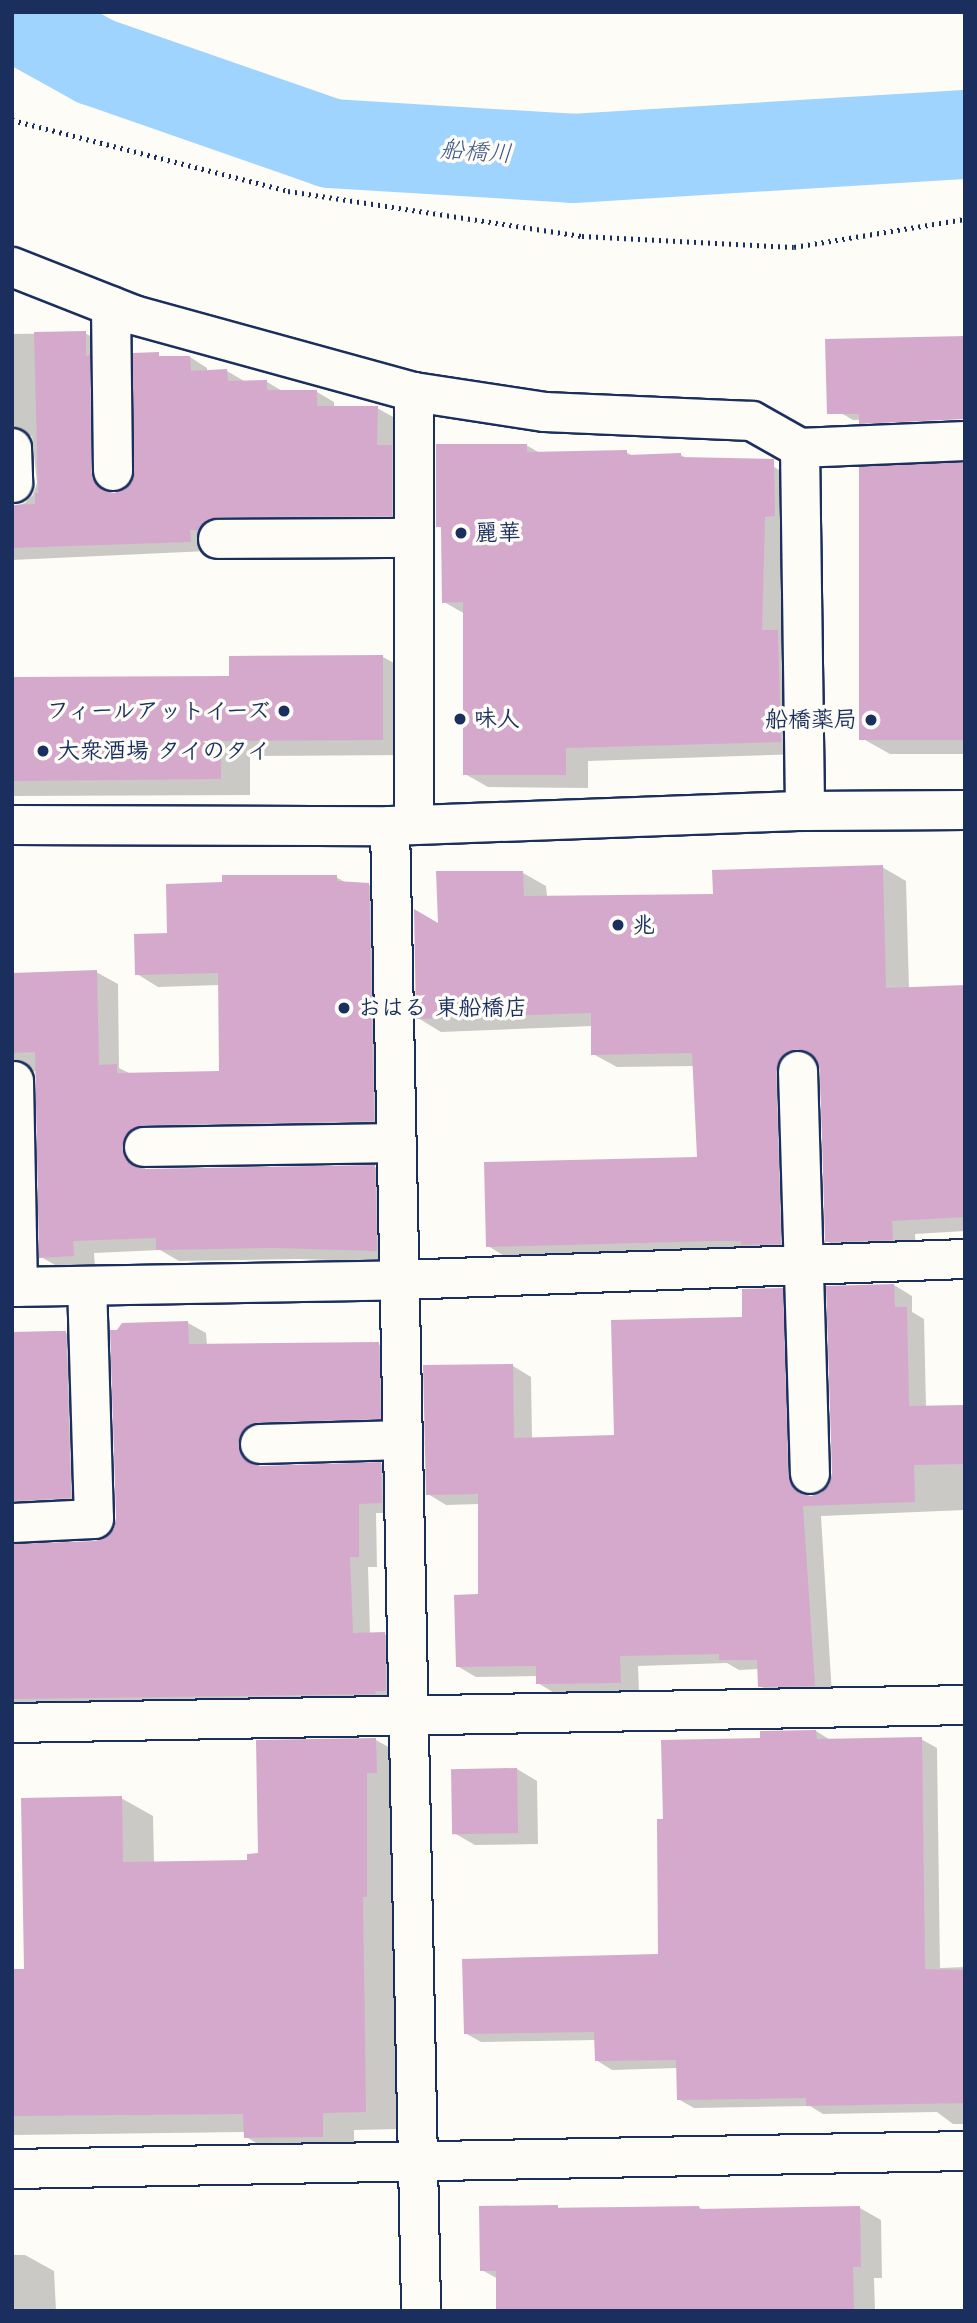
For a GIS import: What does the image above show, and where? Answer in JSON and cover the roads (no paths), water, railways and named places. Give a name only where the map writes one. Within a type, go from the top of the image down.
[{"type":"street","points":[[12,267],[111,306],[414,392],[545,412],[752,421],[800,448],[965,441]]},
{"type":"street","points":[[111,306],[114,471]]},
{"type":"street","points":[[414,392],[414,538],[402,826],[397,1143],[421,2311]]},
{"type":"street","points":[[800,448],[805,811]]},
{"type":"street","points":[[12,449],[13,483]]},
{"type":"street","points":[[218,539],[414,538]]},
{"type":"street","points":[[12,825],[402,826],[805,811],[965,810]]},
{"type":"street","points":[[798,1071],[810,1474]]},
{"type":"street","points":[[14,1081],[15,1287],[400,1280],[965,1259]]},
{"type":"street","points":[[144,1147],[397,1143]]},
{"type":"street","points":[[14,1523],[94,1519],[87,1286]]},
{"type":"street","points":[[260,1444],[403,1440]]},
{"type":"street","points":[[12,1723],[965,1705]]},
{"type":"street","points":[[12,2169],[965,2151]]},
{"type":"waterway","name":"船橋川","points":[[12,15],[95,61],[330,143],[572,158],[965,134]]},
{"type":"place","name":"麗華","points":[[461,533]]},
{"type":"place","name":"フィールアットイーズ","points":[[284,711]]},
{"type":"place","name":"味人","points":[[460,719]]},
{"type":"place","name":"船橋薬局","points":[[871,720]]},
{"type":"place","name":"大衆酒場 タイのタイ","points":[[43,751]]},
{"type":"place","name":"兆","points":[[618,925]]},
{"type":"place","name":"おはる 東船橋店","points":[[344,1008]]}]
